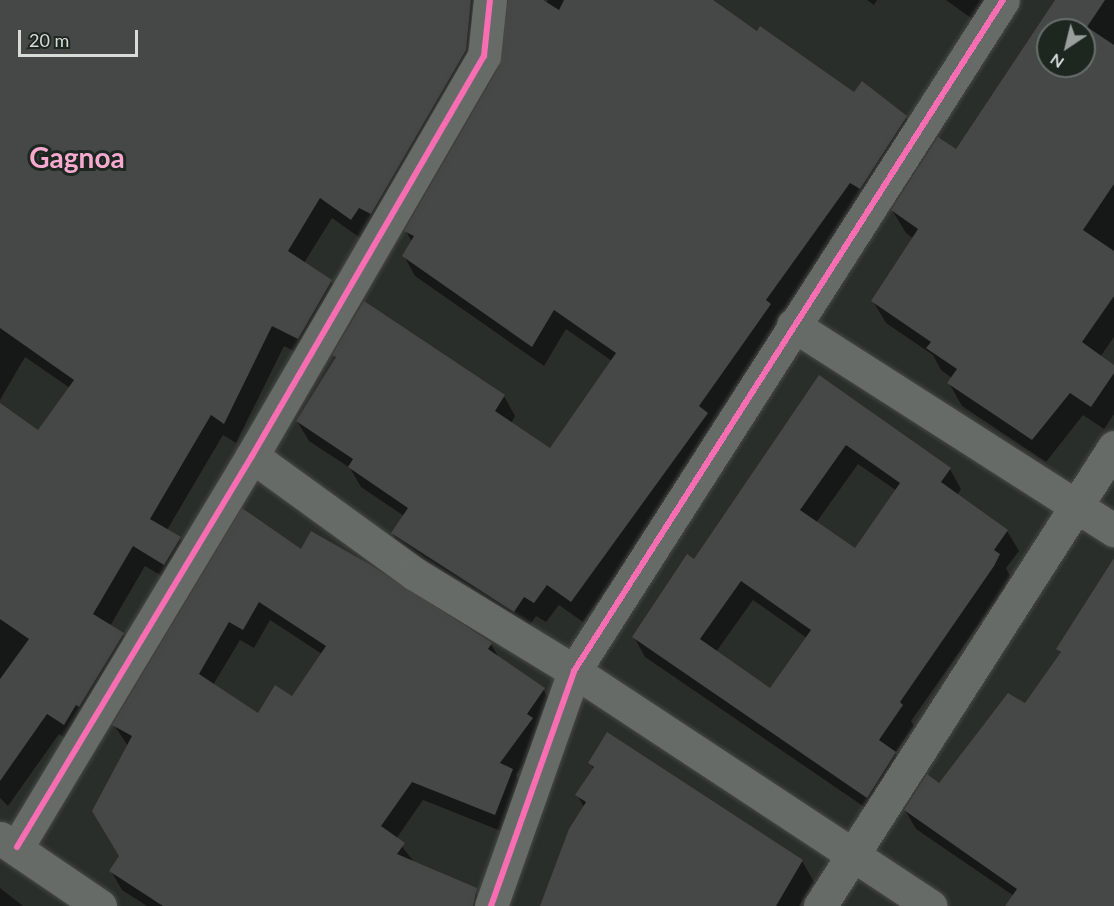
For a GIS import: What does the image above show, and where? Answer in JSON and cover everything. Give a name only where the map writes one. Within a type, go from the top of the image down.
[{"type":"street","points":[[100,906],[9,842],[252,456],[484,56],[490,0]]},
{"type":"street","points":[[491,906],[574,671],[1003,0]]},
{"type":"street","points":[[793,326],[1114,530]]},
{"type":"street","points":[[820,906],[1114,447]]},
{"type":"street","points":[[252,456],[415,574],[574,671],[931,906]]},
{"type":"building","points":[[0,0],[471,0],[466,50],[371,214],[359,208],[351,220],[320,198],[288,251],[332,280],[298,339],[272,326],[224,424],[211,415],[150,519],[181,537],[164,565],[133,546],[93,614],[124,633],[79,707],[76,705],[64,725],[47,714],[0,781],[0,679],[29,639],[0,619],[0,403],[38,430],[74,380],[0,328]]},
{"type":"building","points":[[508,0],[543,0],[559,10],[564,0],[713,0],[757,31],[760,26],[854,92],[862,81],[907,116],[860,189],[850,183],[766,300],[771,304],[699,406],[708,413],[571,602],[547,585],[534,603],[524,597],[514,612],[391,533],[408,508],[348,467],[353,459],[296,421],[336,357],[332,355],[364,301],[505,395],[495,411],[550,448],[616,353],[554,310],[532,347],[402,256],[414,236],[404,231],[500,65]]},
{"type":"building","points":[[1055,0],[1105,0],[1093,18],[1043,18]]},
{"type":"building","points":[[1036,29],[1036,78],[1096,78],[1096,33],[1114,45],[1114,184],[1083,230],[1114,251],[1114,296],[1082,342],[1114,365],[1114,373],[1091,407],[1070,393],[1032,440],[947,383],[957,369],[926,348],[931,342],[871,301],[918,229],[891,210],[938,137],[956,149]]},
{"type":"building","points":[[819,375],[951,468],[941,482],[1008,530],[994,550],[1000,554],[994,566],[900,702],[903,705],[879,740],[896,752],[867,798],[632,637],[687,554],[694,559]],"holes":[[[846,445],[900,483],[855,548],[800,510]],[[741,581],[811,630],[770,688],[700,639]]]},
{"type":"building","points":[[242,508],[301,549],[311,531],[369,564],[492,643],[488,649],[545,688],[527,714],[533,718],[500,763],[513,769],[495,815],[412,782],[381,826],[405,843],[397,854],[477,888],[473,906],[163,906],[109,871],[119,856],[92,811],[132,736],[112,725]],"holes":[[[259,602],[326,646],[292,696],[275,685],[258,713],[199,674],[229,622],[243,630]]]},
{"type":"building","points":[[1114,558],[1114,906],[1005,906],[1017,889],[904,810],[927,774],[939,783],[1008,693],[1025,703],[1061,652],[1056,649]]},
{"type":"building","points":[[607,732],[803,860],[776,906],[540,906],[569,829],[586,802],[575,795],[594,767],[588,763]]},
{"type":"cycle path","points":[[17,847],[252,456],[484,56],[490,0]]},
{"type":"cycle path","points":[[491,906],[574,671],[1003,0]]},
{"type":"district","name":"Gagnoa","points":[[77,157]]}]
